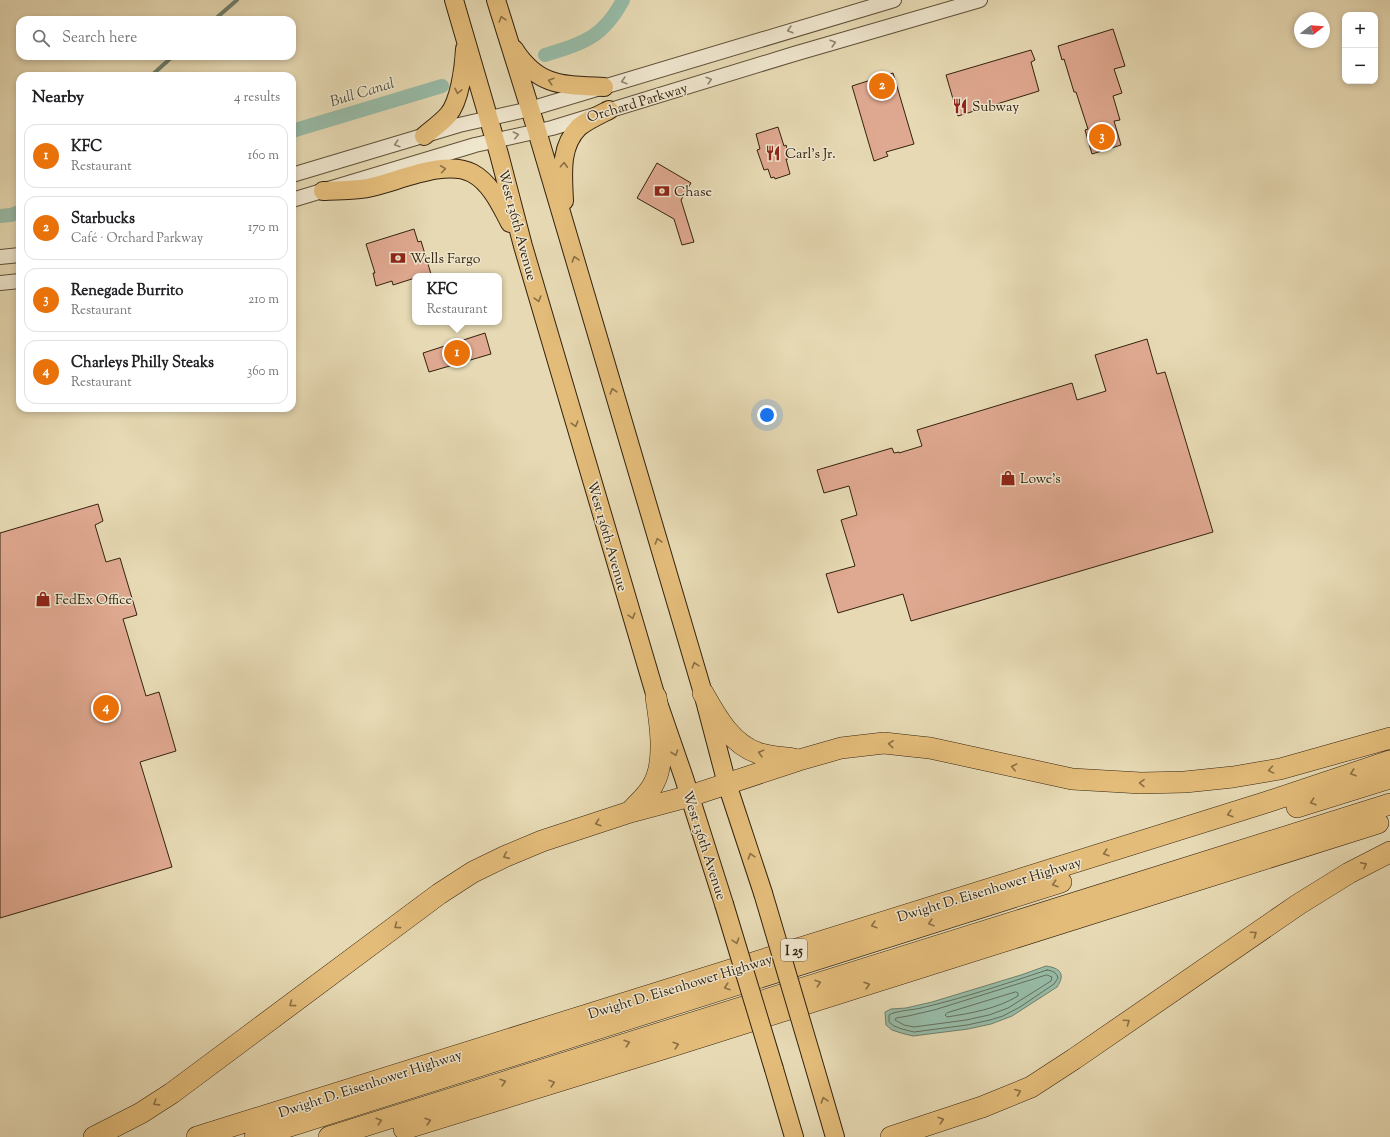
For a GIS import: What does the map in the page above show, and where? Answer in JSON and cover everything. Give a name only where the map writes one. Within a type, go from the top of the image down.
[{"type":"highway","points":[[703,693],[728,732],[746,747],[762,754],[799,760]]},
{"type":"highway","points":[[630,812],[654,785],[659,770],[661,752],[656,697]]},
{"type":"highway","points":[[94,1137],[141,1112],[183,1085],[439,894],[473,872],[506,856],[542,842],[630,812],[690,796],[799,760],[841,748],[884,743],[930,748],[1072,779],[1141,783],[1184,782],[1233,777],[1280,769],[1390,738]]},
{"type":"highway","name":"Dwight D. Eisenhower Highway","points":[[198,1137],[1267,802],[1390,761]]},
{"type":"highway","points":[[255,1137],[1390,778]]},
{"type":"highway","points":[[329,1137],[1390,804]]},
{"type":"highway","points":[[377,1137],[680,1044],[1390,819]]},
{"type":"highway","points":[[898,1136],[982,1107],[1031,1087],[1299,904],[1349,873],[1390,852]]},
{"type":"main road","name":"West 136th Avenue","points":[[454,0],[489,118],[523,246],[656,697],[690,796],[724,904],[794,1137]]},
{"type":"main road","points":[[496,0],[567,231],[703,693],[727,784],[763,893],[835,1137]]},
{"type":"main road","points":[[424,136],[448,115],[455,104],[464,58],[465,38]]},
{"type":"main road","points":[[508,38],[520,58],[546,80],[563,84],[604,87]]},
{"type":"main road","points":[[567,231],[563,164],[567,146],[580,127],[609,110]]},
{"type":"main road","points":[[323,191],[370,188],[443,168],[457,168],[465,170],[486,184],[497,200],[523,246]]},
{"type":"street","name":"Orchard Parkway","points":[[296,174],[459,125],[530,109],[894,0]]},
{"type":"street","name":"Orchard Parkway","points":[[296,199],[495,140],[552,128],[980,0]]},
{"type":"street","points":[[0,257],[16,255]]},
{"type":"street","points":[[0,283],[16,281]]},
{"type":"water","points":[[1046,966],[1055,968],[1060,972],[1061,979],[1057,987],[1012,1016],[991,1024],[968,1029],[913,1036],[892,1030],[886,1025],[885,1012],[891,1009],[906,1008],[932,1002]]},
{"type":"building","points":[[1113,29],[1125,66],[1114,69],[1122,93],[1113,96],[1120,120],[1114,121],[1121,145],[1092,154],[1085,130],[1088,129],[1076,92],[1074,92],[1064,59],[1062,60],[1058,46]]},
{"type":"building","points":[[1031,50],[1035,60],[1031,62],[1039,91],[958,116],[946,75]]},
{"type":"building","points":[[893,73],[914,144],[886,152],[888,156],[874,161],[852,86]]},
{"type":"building","name":"Carl's Jr.","points":[[778,127],[789,156],[787,156],[788,159],[786,159],[790,174],[775,179],[774,177],[771,178],[768,169],[764,170],[757,150],[760,149],[756,134]]},
{"type":"building","points":[[657,163],[691,183],[681,200],[694,242],[682,245],[674,219],[637,198]]},
{"type":"building","name":"Wells Fargo","points":[[414,229],[418,242],[421,241],[431,273],[412,273],[412,279],[393,285],[392,281],[376,286],[373,273],[375,273],[366,244]]},
{"type":"building","points":[[485,333],[491,354],[429,372],[423,353]]},
{"type":"building","name":"Lowe's","points":[[1147,339],[1157,374],[1165,372],[1213,532],[911,621],[903,594],[838,613],[826,574],[855,566],[841,520],[857,515],[849,486],[824,493],[817,470],[892,448],[894,453],[899,453],[922,446],[917,430],[1072,383],[1077,400],[1106,391],[1095,355]]},
{"type":"building","points":[[98,504],[103,521],[95,525],[106,562],[120,558],[137,615],[123,619],[146,696],[159,692],[176,751],[140,762],[172,867],[0,918],[0,533]]},
{"type":"waterway","points":[[219,16],[237,0]]},
{"type":"waterway","name":"Bull Canal","points":[[545,55],[570,47],[600,31],[608,23],[623,0]]},
{"type":"waterway","points":[[155,72],[169,60]]},
{"type":"waterway","name":"Bull Canal","points":[[296,130],[442,86]]},
{"type":"waterway","name":"Bull Canal","points":[[0,216],[16,213]]},
{"type":"place","name":"Starbucks","points":[[882,86]]},
{"type":"place","name":"Subway","points":[[960,106]]},
{"type":"place","name":"Renegade Burrito","points":[[1102,137]]},
{"type":"place","name":"Carl's Jr.","points":[[773,153]]},
{"type":"place","name":"Chase","points":[[662,191]]},
{"type":"place","name":"Wells Fargo","points":[[398,258]]},
{"type":"place","name":"KFC","points":[[457,353]]},
{"type":"place","name":"Lowe's","points":[[1008,478]]},
{"type":"place","name":"FedEx Office","points":[[43,599]]},
{"type":"place","name":"Charleys Philly Steaks","points":[[106,708]]}]
